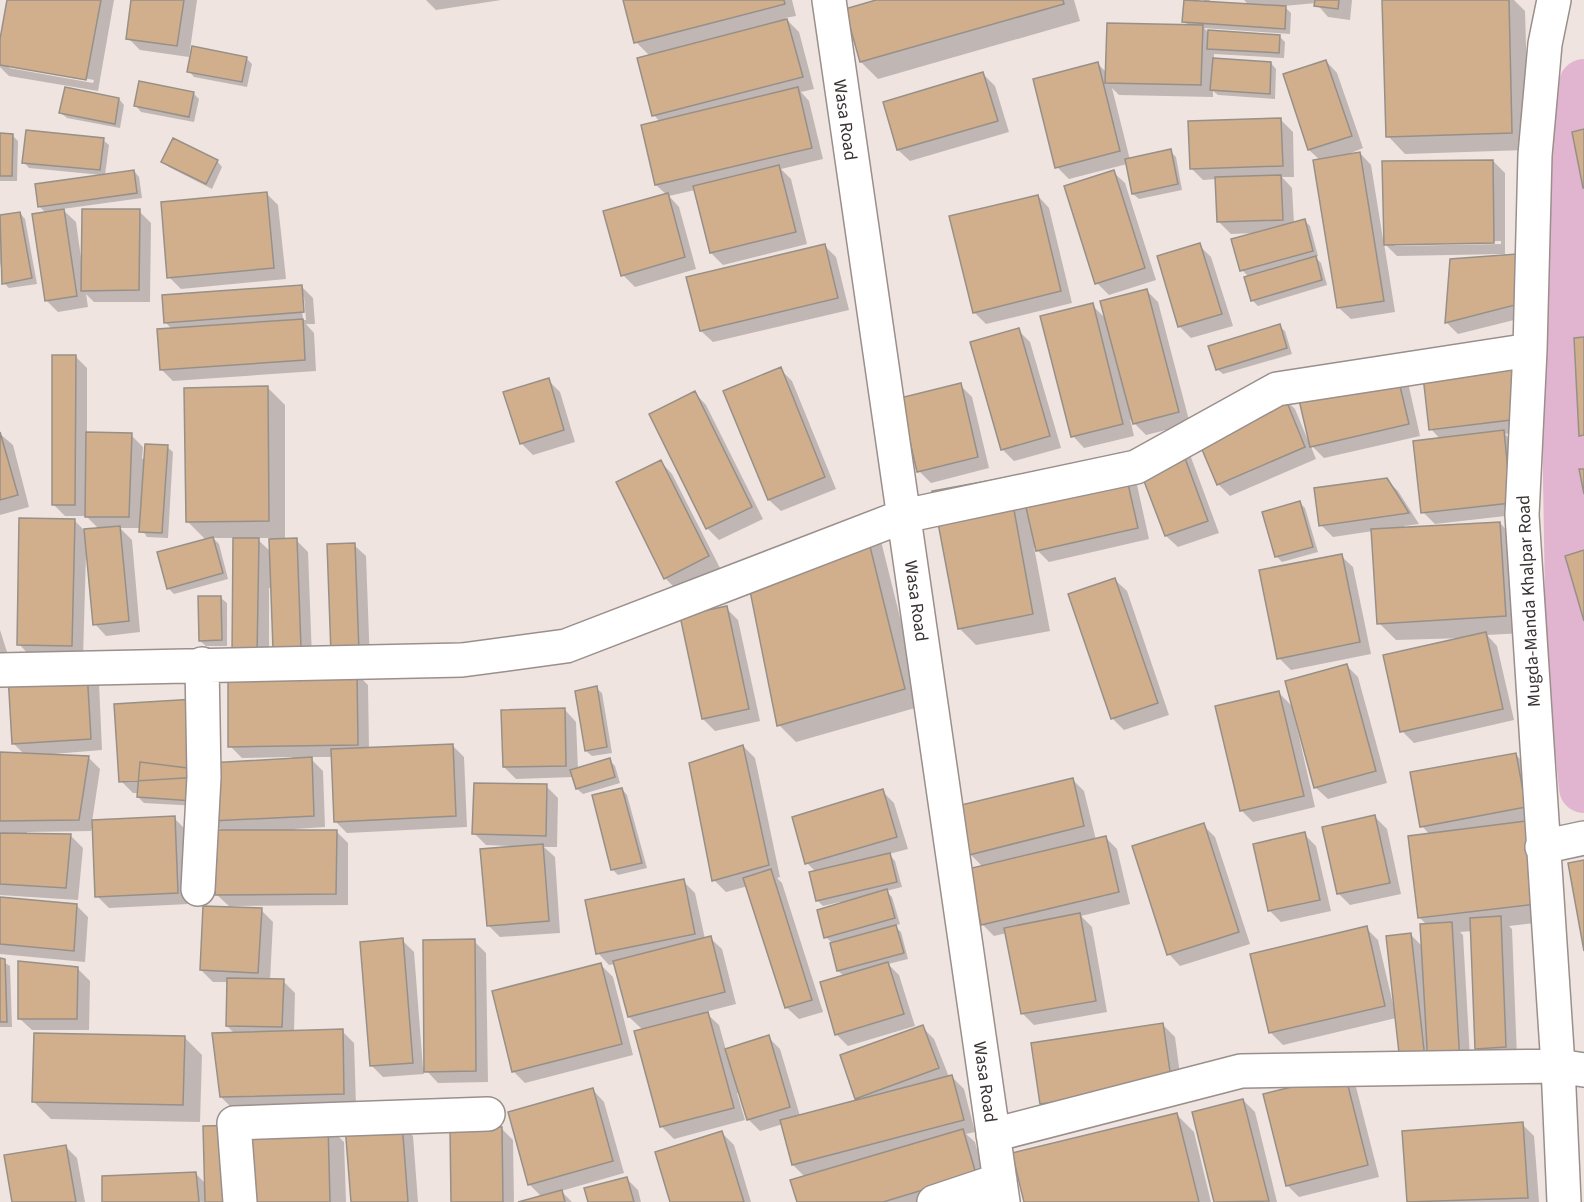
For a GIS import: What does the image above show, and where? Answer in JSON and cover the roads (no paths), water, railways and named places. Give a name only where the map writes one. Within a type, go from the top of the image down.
[{"type":"street","name":"Wasa Road","points":[[829,0],[1002,1191]]},
{"type":"street","name":"Mugda-Manda Khalpar Road","points":[[1554,0],[1545,44],[1535,155],[1530,350],[1522,515],[1564,843],[1575,1068],[1564,1202]]},
{"type":"street","points":[[0,670],[462,660],[566,645],[904,516],[1136,467],[1277,389],[1530,350]]},
{"type":"street","points":[[198,890],[204,777],[202,664]]},
{"type":"street","points":[[993,1135],[1241,1071],[1575,1068]]},
{"type":"street","points":[[240,1202],[234,1123],[488,1114]]},
{"type":"street","points":[[934,1202],[1002,1191]]},
{"type":"waterway","points":[[1584,84],[1564,229],[1571,664],[1584,788]]}]
